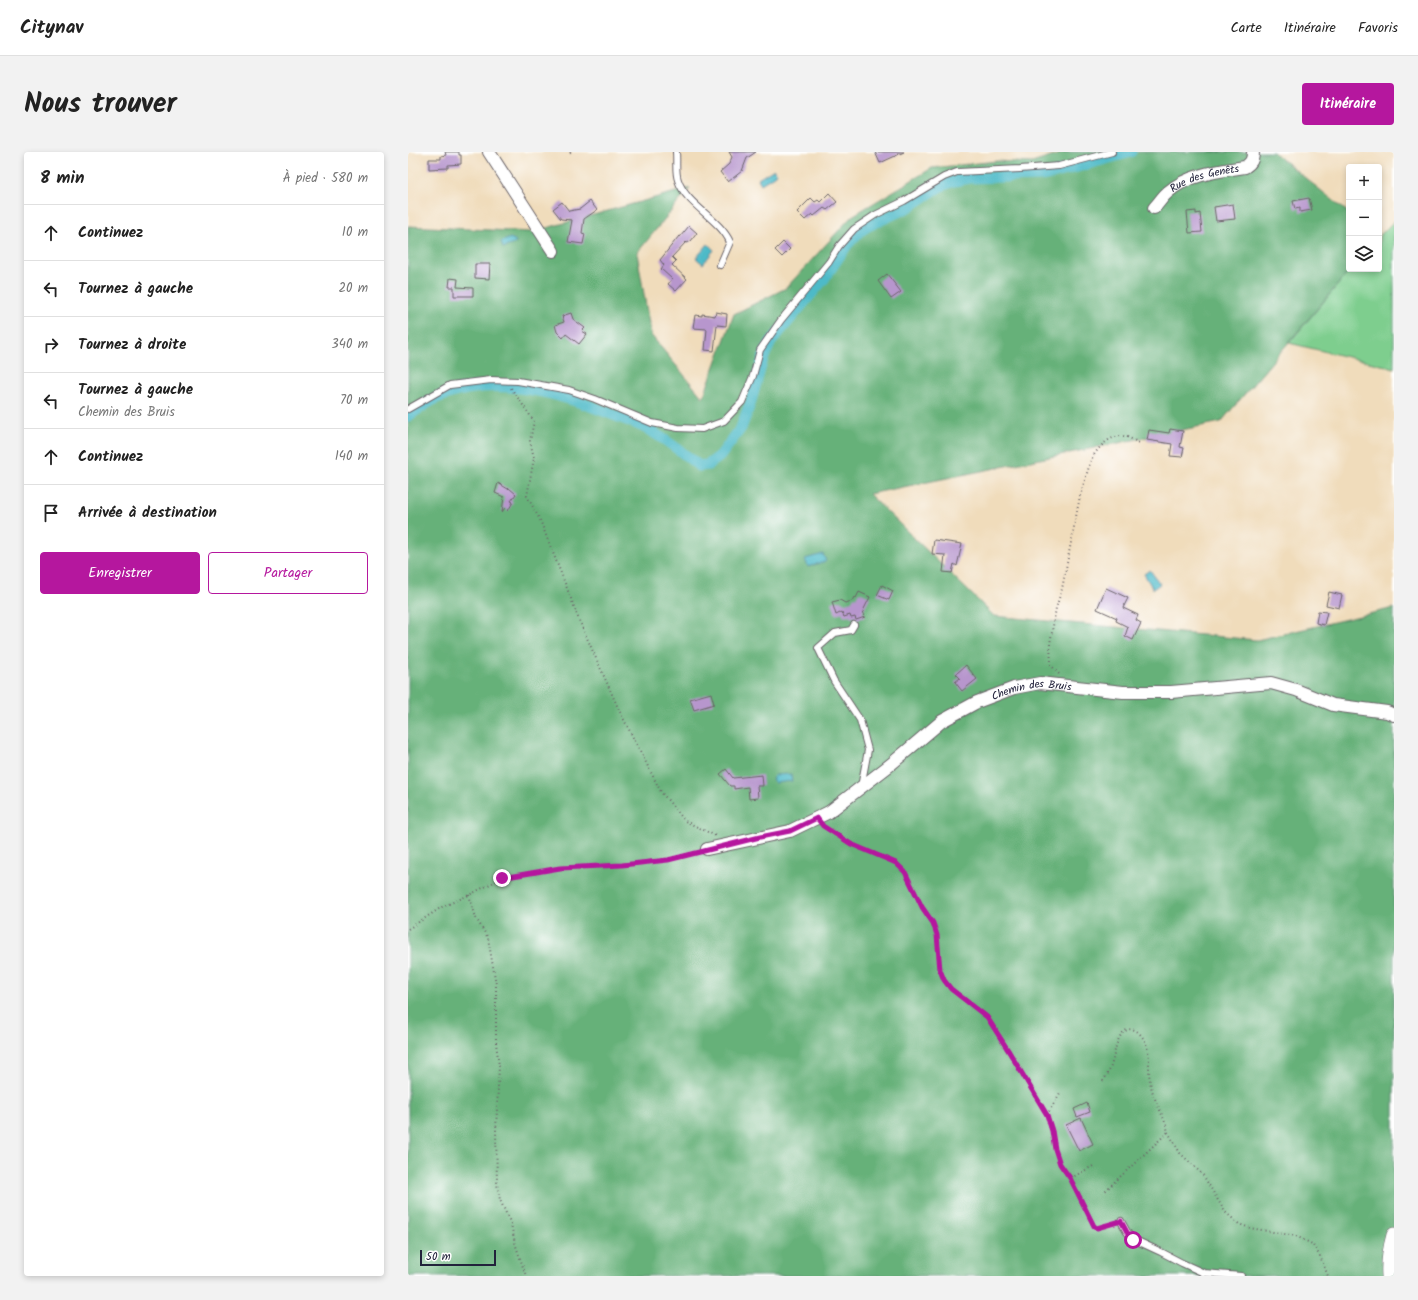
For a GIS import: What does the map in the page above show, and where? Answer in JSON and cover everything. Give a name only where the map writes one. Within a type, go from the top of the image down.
[{"type":"street","points":[[490,152],[553,251]]},
{"type":"street","name":"Rue des Genêts","points":[[1154,208],[1167,192],[1184,181],[1204,175],[1245,167],[1251,163],[1253,152]]},
{"type":"street","name":"Chemin des Bruis","points":[[707,849],[790,831],[829,812],[861,788],[942,721],[977,702],[1014,688],[1040,683],[1124,692],[1171,692],[1271,683],[1296,690],[1333,705],[1386,712],[1394,715]]},
{"type":"street","points":[[1389,1276],[1388,1264],[1394,1235]]},
{"type":"lane","points":[[676,152],[677,180],[684,193],[726,233],[730,242],[720,265]]},
{"type":"lane","points":[[408,409],[450,385],[491,380],[518,381],[569,390],[595,398],[652,423],[678,428],[702,429],[724,421],[742,402],[753,376],[760,350],[781,320],[854,229],[875,215],[904,201],[944,177],[957,172],[1059,166],[1112,152]]},
{"type":"lane","points":[[854,625],[851,630],[835,633],[818,648],[834,681],[860,720],[868,750],[861,788]]},
{"type":"lane","points":[[1121,1221],[1133,1240],[1182,1263],[1204,1273],[1241,1276]]},
{"type":"path","points":[[510,387],[534,421],[530,441],[534,458],[527,496],[540,520],[579,620],[619,710],[661,792],[685,821],[731,844]]},
{"type":"path","points":[[1071,686],[1051,665],[1050,644],[1056,608],[1062,589],[1080,496],[1093,455],[1109,439],[1125,436],[1142,444]]},
{"type":"path","points":[[817,818],[823,826],[845,840],[896,863],[905,872],[922,907],[933,923],[937,935],[940,970],[944,980],[951,989],[987,1017],[1047,1115],[1060,1164],[1070,1178],[1094,1226],[1097,1228],[1121,1221]]},
{"type":"path","points":[[408,930],[442,907],[502,878],[560,868],[622,865],[668,860],[707,849]]},
{"type":"path","points":[[469,895],[476,918],[488,938],[496,984],[496,1043],[499,1066],[496,1130],[497,1184],[500,1200],[511,1224],[515,1243],[526,1276]]},
{"type":"path","points":[[1103,1081],[1109,1071],[1121,1036],[1126,1031],[1132,1029],[1137,1030],[1143,1037],[1149,1052],[1151,1086],[1165,1120],[1168,1132],[1180,1153],[1203,1174],[1225,1212],[1239,1224],[1250,1228],[1296,1236],[1312,1244],[1320,1256],[1328,1276]]},
{"type":"path","points":[[1047,1115],[1060,1093]]},
{"type":"path","points":[[1105,1190],[1168,1132]]},
{"type":"path","points":[[1070,1178],[1093,1166]]},
{"type":"green space","points":[[1066,152],[1273,152],[1346,211],[1346,272],[1348,272],[1221,422],[869,494],[994,616],[1257,640],[1394,608],[1394,1276],[408,1276],[408,226],[532,232],[690,188],[637,253],[651,335],[703,398],[734,314],[786,288],[852,216],[932,168],[997,161],[1032,163]]},
{"type":"green space","points":[[1394,221],[1394,368],[1289,343],[1348,272],[1382,272],[1382,233]]},
{"type":"water","points":[[774,169],[777,174],[761,184],[758,179]]},
{"type":"water","points":[[510,238],[515,240],[516,243],[503,248],[501,242]]},
{"type":"water","points":[[708,244],[714,250],[703,264],[696,258]]},
{"type":"water","points":[[823,554],[826,561],[808,567],[805,559]]},
{"type":"water","points":[[1150,570],[1160,584],[1153,589],[1144,574]]},
{"type":"water","points":[[791,774],[792,781],[775,783],[772,779],[775,775]]},
{"type":"building","points":[[445,152],[459,152],[459,155],[461,155],[461,164],[448,165],[448,168],[429,169],[429,159],[441,159],[441,156],[446,155]]},
{"type":"building","points":[[729,152],[756,152],[747,158],[742,171],[728,182],[720,172],[729,164],[732,157]]},
{"type":"building","points":[[875,152],[904,152],[880,163]]},
{"type":"building","points":[[829,193],[837,202],[827,210],[824,208],[814,216],[812,214],[805,220],[797,212],[811,198],[815,202],[818,200],[820,202]]},
{"type":"building","points":[[1309,198],[1312,210],[1300,212],[1300,208],[1295,209],[1293,201]]},
{"type":"building","points":[[590,201],[597,210],[584,219],[582,233],[585,234],[583,244],[568,242],[572,220],[561,219],[553,209],[562,202],[569,211],[580,209]]},
{"type":"building","points":[[1233,204],[1235,219],[1216,221],[1214,207]]},
{"type":"building","points":[[1196,211],[1196,214],[1200,213],[1202,232],[1189,233],[1187,212]]},
{"type":"building","points":[[689,226],[697,233],[691,241],[686,242],[672,257],[676,261],[672,265],[687,279],[676,291],[668,284],[672,279],[661,269],[664,265],[660,260]]},
{"type":"building","points":[[783,242],[790,249],[782,257],[775,250]]},
{"type":"building","points":[[475,264],[490,264],[489,279],[475,278]]},
{"type":"building","points":[[887,274],[901,292],[891,299],[878,281]]},
{"type":"building","points":[[450,278],[458,279],[457,287],[473,288],[473,296],[454,296],[454,287],[449,287]]},
{"type":"building","points":[[716,312],[727,314],[726,326],[717,325],[714,351],[705,350],[707,329],[693,328],[695,315],[702,316],[702,314],[715,316]]},
{"type":"building","points":[[571,313],[573,319],[585,328],[582,331],[587,334],[579,344],[566,334],[563,338],[557,332],[555,325],[564,322],[562,316]]},
{"type":"building","points":[[1170,429],[1183,431],[1180,447],[1184,448],[1182,457],[1170,456],[1172,444],[1147,440],[1149,430],[1169,433]]},
{"type":"building","points":[[498,483],[508,489],[509,488],[516,494],[511,501],[513,502],[508,511],[505,508],[502,512],[504,497],[495,493]]},
{"type":"building","points":[[934,540],[962,544],[957,566],[954,564],[952,573],[943,572],[945,555],[932,554]]},
{"type":"building","points":[[882,585],[893,591],[889,600],[877,595]]},
{"type":"building","points":[[1106,588],[1128,598],[1123,608],[1138,615],[1136,620],[1141,623],[1133,640],[1125,636],[1128,627],[1116,621],[1117,618],[1097,609]]},
{"type":"building","points":[[859,592],[870,597],[863,611],[865,617],[856,620],[855,617],[851,618],[850,615],[844,617],[842,612],[836,615],[832,602],[840,600],[845,603],[852,601],[854,597],[856,598]]},
{"type":"building","points":[[1329,592],[1342,595],[1339,608],[1326,605]]},
{"type":"building","points":[[1318,611],[1327,612],[1324,625],[1316,623]]},
{"type":"building","points":[[966,665],[977,679],[962,691],[955,682],[960,678],[956,674]]},
{"type":"building","points":[[711,693],[714,704],[694,710],[690,699]]},
{"type":"building","points":[[726,769],[733,778],[762,775],[763,786],[757,786],[758,798],[749,799],[748,787],[734,789],[734,786],[730,786],[720,774]]},
{"type":"building","points":[[1087,1103],[1090,1112],[1077,1117],[1074,1109]]},
{"type":"building","points":[[1081,1118],[1093,1144],[1079,1151],[1066,1125]]},
{"type":"waterway","points":[[408,416],[429,402],[442,396],[464,390],[486,387],[508,387],[530,390],[574,400],[635,423],[667,441],[699,466],[708,465],[720,456],[741,428],[750,404],[763,359],[771,342],[824,279],[847,245],[859,232],[868,226],[909,207],[939,187],[954,181],[970,178],[1040,176],[1131,152]]},
{"type":"route","points":[[502,878],[560,868],[622,865],[668,860],[707,849],[790,831],[817,818],[823,826],[851,844],[896,863],[905,872],[922,907],[933,923],[937,935],[940,970],[944,980],[951,989],[987,1017],[1008,1050],[1047,1115],[1060,1164],[1070,1178],[1094,1226],[1097,1228],[1121,1221],[1133,1240]]}]
